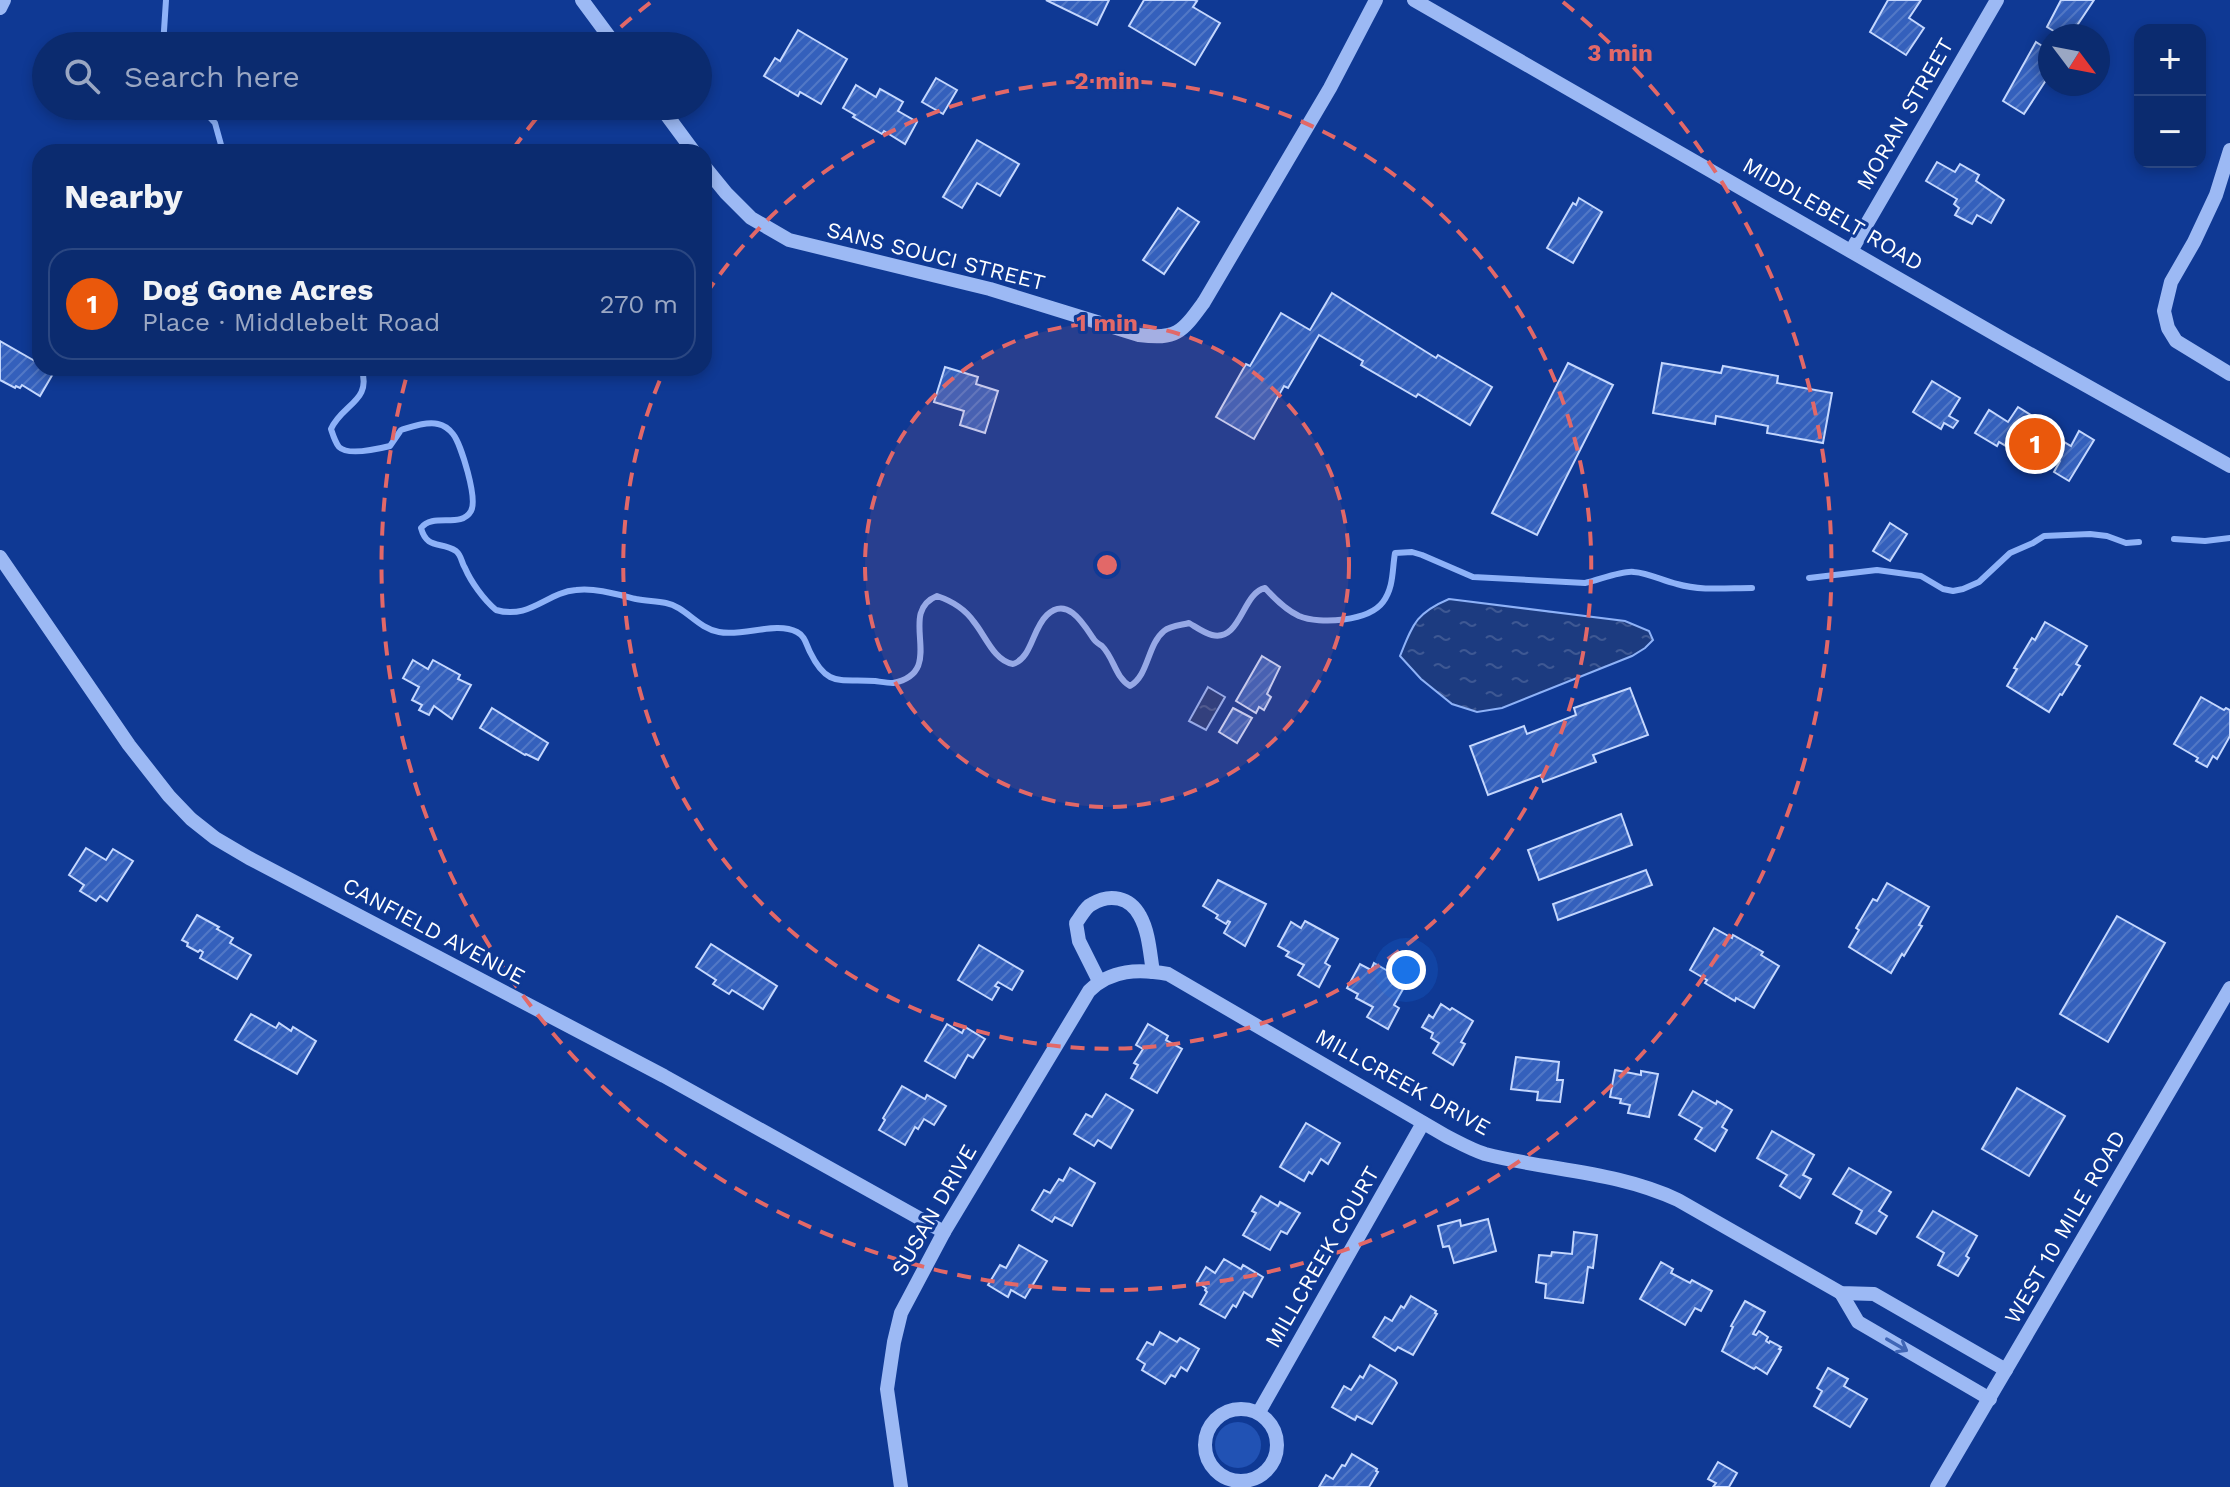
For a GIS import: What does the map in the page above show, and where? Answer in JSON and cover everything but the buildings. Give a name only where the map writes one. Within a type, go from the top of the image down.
[{"type":"street","points":[[0,8],[4,0]]},
{"type":"street","points":[[582,0],[606,32]]},
{"type":"street","name":"SANS SOUCI STREET","points":[[712,176],[751,218],[789,240],[990,289],[1139,335],[1163,338],[1186,328],[1204,302],[1330,88],[1376,0]]},
{"type":"street","name":"MIDDLEBELT ROAD","points":[[1414,0],[2230,466]]},
{"type":"street","name":"MORAN STREET","points":[[1851,251],[1997,0]]},
{"type":"street","points":[[670,120],[688,144]]},
{"type":"street","points":[[2230,150],[2216,195],[2171,282],[2164,311],[2168,328],[2176,341],[2230,374]]},
{"type":"street","name":"CANFIELD AVENUE","points":[[0,557],[129,745],[169,796],[215,838],[664,1076],[944,1232]]},
{"type":"street","points":[[1099,981],[1079,941],[1076,923],[1090,904],[1113,897],[1127,900],[1140,916],[1153,972]]},
{"type":"street","name":"MILLCREEK DRIVE","points":[[1099,981],[1125,972],[1143,970],[1168,974],[1446,1136],[1483,1153],[1652,1188],[1841,1293],[1874,1294],[2006,1370]]},
{"type":"street","name":"SUSAN DRIVE","points":[[901,1487],[887,1389],[901,1313],[944,1232],[1089,991],[1099,981]]},
{"type":"street","name":"WEST 10 MILE ROAD","points":[[1937,1487],[2230,988]]},
{"type":"street","name":"MILLCREEK COURT","points":[[1259,1412],[1423,1123]]},
{"type":"street","name":"MILLCREEK DRIVE","points":[[1841,1293],[1858,1322],[1990,1399]]},
{"type":"street","points":[[1237,1409],[1259,1412],[1275,1429],[1278,1441],[1273,1464],[1265,1473],[1244,1482],[1222,1476],[1213,1469],[1205,1448],[1210,1426],[1226,1412],[1237,1409]]},
{"type":"shaded area","points":[[1238,1422],[1254,1429],[1261,1445],[1254,1461],[1238,1468],[1222,1461],[1215,1445],[1222,1429]]},
{"type":"water","points":[[1449,599],[1625,621],[1649,631],[1653,640],[1632,656],[1502,708],[1477,712],[1452,704],[1421,679],[1400,656],[1408,636],[1422,615]]},
{"type":"water","points":[[1208,687],[1225,697],[1206,730],[1189,721]]},
{"type":"waterway","points":[[164,32],[166,0]]},
{"type":"waterway","points":[[212,120],[221,144]]},
{"type":"waterway","points":[[363,376],[360,395],[331,429],[336,443],[349,451],[378,449],[390,446],[401,430],[429,423],[442,425],[451,432],[468,472],[473,505],[461,519],[432,521],[421,528],[431,542],[458,553],[474,585],[496,610],[529,609],[556,595],[584,590],[666,603],[719,632],[738,633],[769,628],[797,632],[804,638],[823,672],[836,679],[893,683],[909,677],[918,667],[920,615],[925,604],[937,596],[967,613],[995,653],[1013,664],[1024,656],[1047,615],[1061,608],[1068,610],[1102,646],[1121,678],[1130,686],[1141,675],[1154,644],[1164,631],[1189,623],[1209,634],[1222,635],[1235,625],[1251,598],[1265,588],[1289,610],[1308,619],[1344,620],[1367,613],[1387,596],[1395,553],[1422,555],[1473,577],[1585,583],[1629,572],[1695,588],[1752,588]]},
{"type":"waterway","points":[[1809,578],[1877,570],[1921,576],[1943,589],[1953,591],[1979,582],[2010,553],[2044,536],[2090,534],[2126,543],[2139,542]]},
{"type":"waterway","points":[[2174,539],[2205,541],[2230,538]]},
{"type":"place","name":"Dog Gone Acres","points":[[2035,444]]}]
